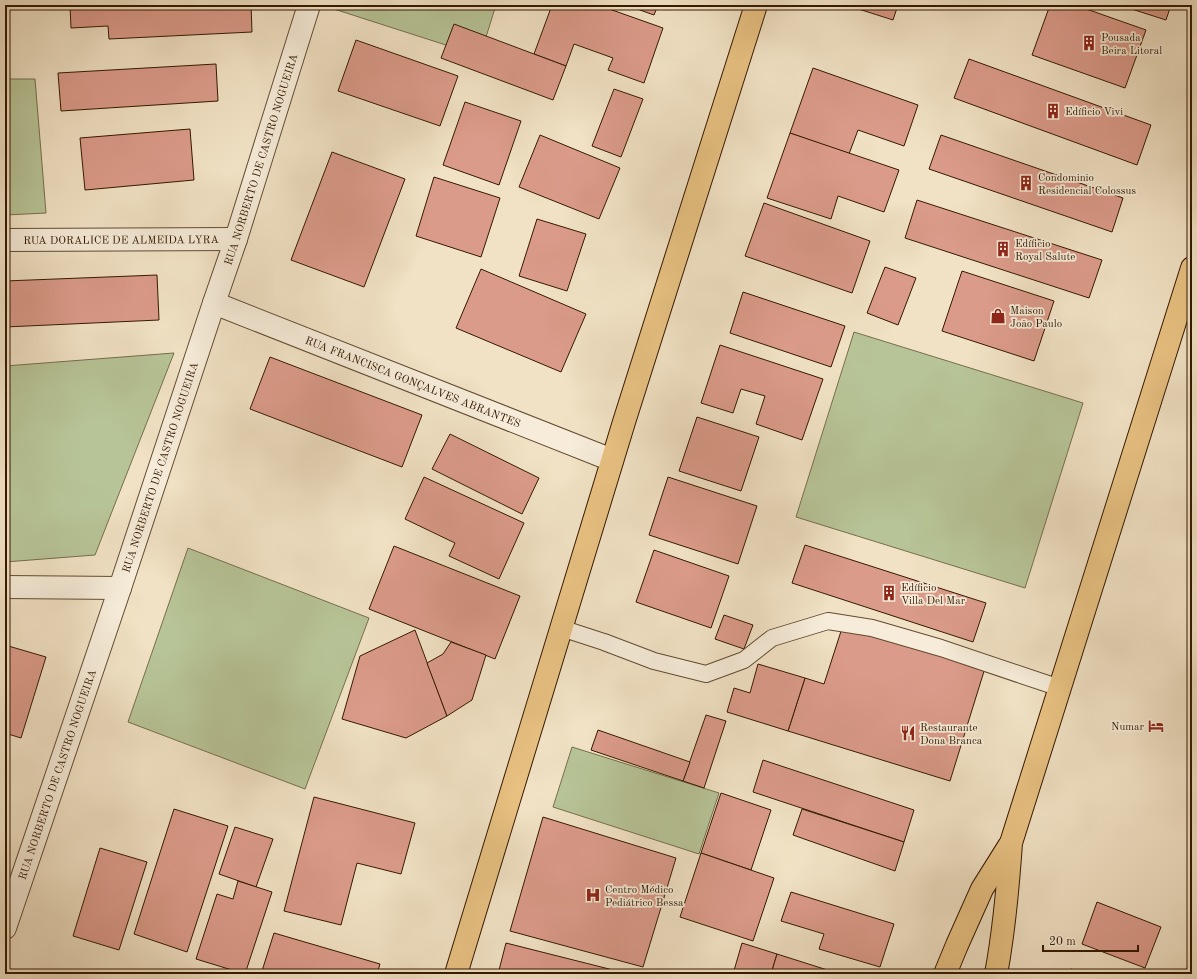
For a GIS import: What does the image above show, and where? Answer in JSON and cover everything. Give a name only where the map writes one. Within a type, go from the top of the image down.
[{"type":"main road","points":[[456,974],[612,460],[756,5]]},
{"type":"main road","points":[[996,974],[1008,892],[1011,843],[1192,268]]},
{"type":"main road","points":[[945,974],[982,889],[1011,843]]},
{"type":"street","name":"RUA NORBERTO DE CASTRO NOGUEIRA","points":[[5,928],[236,239],[309,5]]},
{"type":"street","name":"RUA DORALICE DE ALMEIDA LYRA","points":[[5,240],[236,239]]},
{"type":"street","name":"RUA FRANCISCA GONÇALVES ABRANTES","points":[[214,303],[612,460]]},
{"type":"street","points":[[5,586],[120,588]]},
{"type":"lane","points":[[561,628],[654,661],[706,674],[744,660],[772,638],[828,622],[872,628],[934,646],[1060,688]]},
{"type":"green space","points":[[335,5],[496,5],[480,56],[334,9]]},
{"type":"green space","points":[[5,79],[35,79],[46,213],[5,215]]},
{"type":"green space","points":[[854,332],[1083,403],[1025,588],[796,517]]},
{"type":"green space","points":[[174,353],[95,555],[5,562],[5,366]]},
{"type":"green space","points":[[188,548],[369,618],[305,789],[128,722]]},
{"type":"green space","points":[[572,747],[719,793],[699,854],[553,807]]},
{"type":"building","points":[[70,5],[251,5],[252,32],[109,39],[108,26],[71,28]]},
{"type":"building","points":[[552,5],[598,5],[663,28],[644,83],[608,70],[613,58],[574,44],[566,66],[534,54]]},
{"type":"building","points":[[626,5],[658,5],[654,15]]},
{"type":"building","points":[[846,5],[898,5],[893,20]]},
{"type":"building","name":"Pousada Beira Litoral","points":[[1050,5],[1075,5],[1146,30],[1125,88],[1032,55]]},
{"type":"building","points":[[1119,5],[1171,5],[1166,20]]},
{"type":"building","points":[[454,24],[566,66],[553,100],[441,58]]},
{"type":"building","points":[[356,40],[458,76],[440,126],[338,91]]},
{"type":"building","name":"Edíficio Vivi","points":[[969,59],[1151,125],[1137,165],[954,98]]},
{"type":"building","points":[[216,64],[218,101],[61,111],[58,73]]},
{"type":"building","points":[[813,68],[918,105],[904,146],[858,130],[849,154],[790,133]]},
{"type":"building","points":[[614,89],[643,99],[621,157],[592,146]]},
{"type":"building","points":[[465,102],[521,121],[499,185],[443,165]]},
{"type":"building","points":[[190,129],[194,180],[85,190],[80,138]]},
{"type":"building","points":[[790,133],[899,170],[884,212],[838,196],[831,219],[767,198]]},
{"type":"building","points":[[540,135],[620,168],[599,219],[519,187]]},
{"type":"building","name":"Condominio Residencial Colossus","points":[[941,135],[1123,198],[1112,232],[929,169]]},
{"type":"building","points":[[332,152],[405,179],[364,287],[291,260]]},
{"type":"building","points":[[434,177],[500,198],[481,257],[416,236]]},
{"type":"building","name":"Edíficio Royal Salute","points":[[917,200],[1102,260],[1089,298],[905,238]]},
{"type":"building","points":[[764,203],[870,241],[852,293],[745,256]]},
{"type":"building","points":[[537,219],[586,234],[567,291],[519,276]]},
{"type":"building","points":[[885,267],[916,278],[898,325],[867,313]]},
{"type":"building","points":[[481,269],[586,314],[561,372],[456,328]]},
{"type":"building","name":"Maison João Paulo","points":[[962,271],[1054,301],[1034,361],[942,331]]},
{"type":"building","points":[[157,275],[159,320],[5,327],[5,281]]},
{"type":"building","points":[[743,292],[845,326],[831,367],[730,333]]},
{"type":"building","points":[[720,345],[823,379],[802,440],[756,424],[765,396],[741,389],[733,413],[701,403]]},
{"type":"building","points":[[270,357],[422,415],[402,467],[250,409]]},
{"type":"building","points":[[697,417],[759,437],[741,491],[679,471]]},
{"type":"building","points":[[450,434],[539,478],[522,514],[432,469]]},
{"type":"building","points":[[424,477],[524,523],[499,579],[449,556],[455,543],[405,519]]},
{"type":"building","points":[[668,477],[757,506],[738,564],[649,535]]},
{"type":"building","name":"Edíficio Villa Del Mar","points":[[805,545],[986,603],[973,642],[792,583]]},
{"type":"building","points":[[394,546],[520,596],[495,659],[369,609]]},
{"type":"building","points":[[654,550],[729,576],[711,628],[636,602]]},
{"type":"building","points":[[724,615],[753,625],[744,649],[715,639]]},
{"type":"building","points":[[843,625],[985,668],[950,781],[788,731],[805,678],[824,684]]},
{"type":"building","points":[[415,630],[447,716],[406,738],[342,719],[360,656]]},
{"type":"building","points":[[451,642],[486,655],[472,700],[447,716],[427,663],[443,654]]},
{"type":"building","points":[[5,645],[46,657],[21,738],[5,733]]},
{"type":"building","points":[[758,664],[805,678],[788,731],[727,712],[734,688],[750,693]]},
{"type":"building","points":[[706,715],[726,721],[704,788],[683,781]]},
{"type":"building","points":[[598,730],[690,762],[683,781],[591,750]]},
{"type":"building","points":[[763,760],[914,810],[904,842],[753,792]]},
{"type":"building","points":[[1192,762],[1192,777],[1188,776]]},
{"type":"building","points":[[721,793],[771,810],[751,870],[701,853]]},
{"type":"building","points":[[314,797],[415,823],[401,874],[357,863],[341,925],[284,911]]},
{"type":"building","points":[[174,809],[228,826],[187,952],[134,934]]},
{"type":"building","points":[[802,809],[904,842],[895,871],[793,835]]},
{"type":"building","name":"Centro Médico Pediátrico Bessa","points":[[543,817],[676,858],[643,967],[510,931]]},
{"type":"building","points":[[235,827],[273,839],[256,887],[219,874]]},
{"type":"building","points":[[100,848],[147,862],[119,950],[73,936]]},
{"type":"building","points":[[701,853],[774,878],[753,941],[680,917]]},
{"type":"building","points":[[238,881],[272,892],[245,974],[196,959],[217,894],[233,899]]},
{"type":"building","points":[[791,892],[894,924],[880,967],[819,949],[824,934],[781,921]]},
{"type":"building","points":[[1097,902],[1161,927],[1145,968],[1082,944]]},
{"type":"building","points":[[274,933],[380,964],[377,974],[261,974]]},
{"type":"building","points":[[506,943],[629,974],[498,974]]},
{"type":"building","points":[[742,943],[777,954],[771,974],[733,974]]},
{"type":"building","points":[[777,954],[840,974],[771,974]]},
{"type":"building","points":[[1192,954],[1192,974],[1185,974]]},
{"type":"building","points":[[1071,969],[1087,974],[1069,974]]},
{"type":"place","name":"Pousada Beira Litoral","points":[[1089,43]]},
{"type":"place","name":"Edíficio Vivi","points":[[1053,111]]},
{"type":"place","name":"Condominio Residencial Colossus","points":[[1026,183]]},
{"type":"place","name":"Edíficio Royal Salute","points":[[1003,249]]},
{"type":"place","name":"Maison João Paulo","points":[[998,316]]},
{"type":"place","name":"Edíficio Villa Del Mar","points":[[889,593]]},
{"type":"place","name":"Numar","points":[[1156,726]]},
{"type":"place","name":"Restaurante Dona Branca","points":[[908,733]]},
{"type":"place","name":"Centro Médico Pediátrico Bessa","points":[[593,895]]}]
